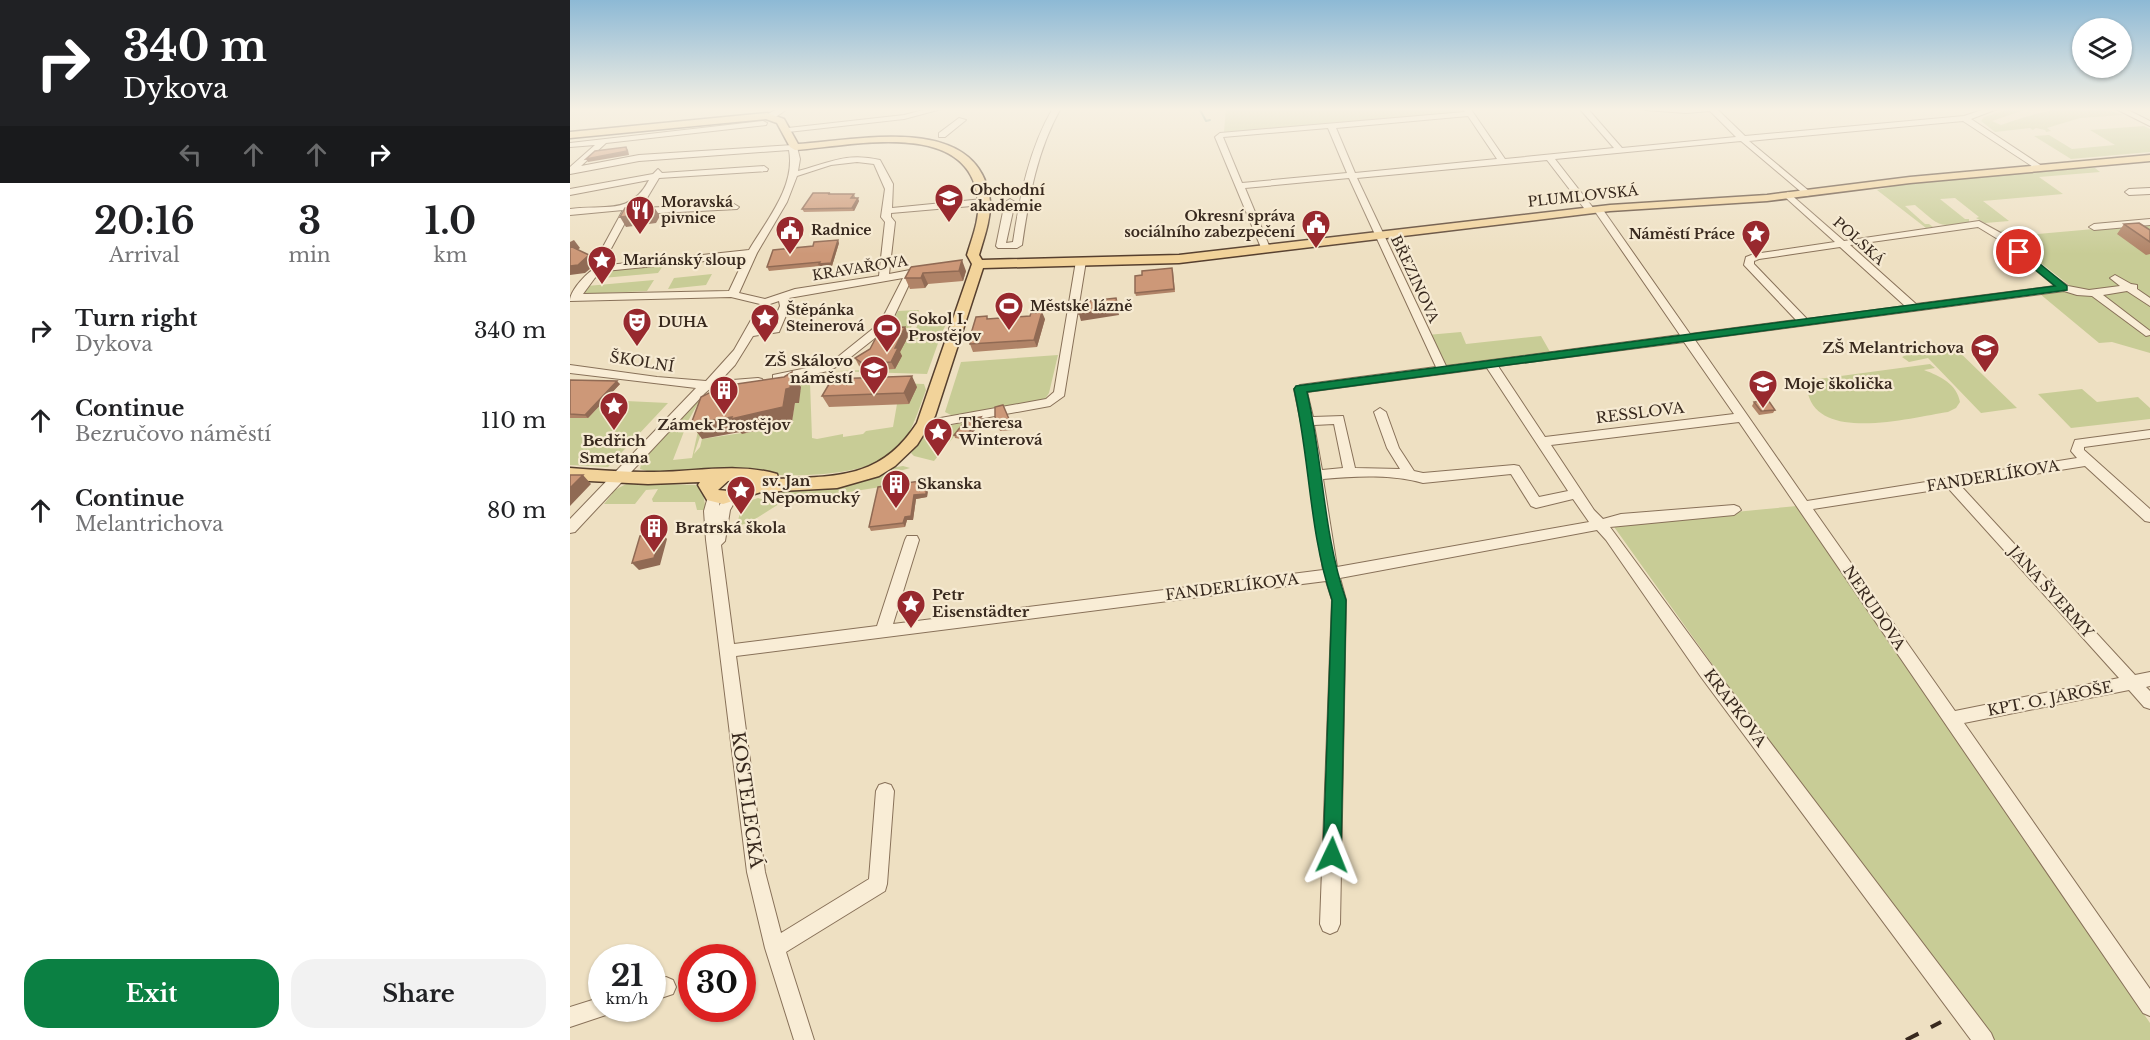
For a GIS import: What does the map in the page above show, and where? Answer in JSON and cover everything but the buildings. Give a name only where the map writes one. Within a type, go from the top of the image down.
[{"type":"main road","points":[[570,474],[675,477],[761,486],[846,482],[871,474],[890,462],[913,441],[924,425],[978,264],[973,255],[994,203],[972,164],[963,157]]},
{"type":"main road","name":"PLUMLOVSKÁ","points":[[978,264],[1179,259],[1594,209],[1788,195],[1892,182],[2150,158]]},
{"type":"main road","points":[[675,477],[701,483],[712,493],[737,484]]},
{"type":"street","points":[[571,170],[586,157]]},
{"type":"street","points":[[571,170],[665,157]]},
{"type":"street","points":[[573,298],[593,273],[628,210],[638,203],[656,179],[655,176],[669,157]]},
{"type":"street","points":[[733,294],[795,174],[796,157]]},
{"type":"street","points":[[994,203],[1001,246],[1017,248],[1025,200],[1038,157]]},
{"type":"street","points":[[1226,157],[1265,248]]},
{"type":"street","name":"BŘEZINOVA","points":[[1344,157],[1443,371]]},
{"type":"street","points":[[1498,157],[1502,162]]},
{"type":"street","name":"NERUDOVA","points":[[1549,157],[1594,209],[1688,338],[2150,1006]]},
{"type":"street","points":[[1239,186],[1554,157]]},
{"type":"street","points":[[1763,157],[1806,193]]},
{"type":"street","points":[[2024,157],[2041,168]]},
{"type":"street","points":[[795,174],[806,174],[825,164],[863,160],[877,162],[890,183],[891,191],[886,211],[886,217],[890,222],[884,277]]},
{"type":"street","points":[[570,192],[655,176],[764,169]]},
{"type":"street","points":[[2128,192],[2150,190]]},
{"type":"street","name":"POLSKÁ","points":[[1788,195],[1913,307]]},
{"type":"street","points":[[886,211],[1025,200]]},
{"type":"street","points":[[570,212],[734,207]]},
{"type":"street","points":[[2094,227],[2150,222]]},
{"type":"street","points":[[1804,322],[1749,265],[1749,259],[1768,254],[1979,224],[1989,227],[2063,288],[2079,293],[2131,288]]},
{"type":"street","points":[[593,273],[610,267],[754,250]]},
{"type":"street","points":[[924,425],[1050,402],[1060,393],[1081,261]]},
{"type":"street","points":[[963,266],[978,264]]},
{"type":"street","name":"KRAVAŘOVA","points":[[766,302],[783,296],[928,271]]},
{"type":"street","name":"ŠKOLNÍ","points":[[570,369],[596,370],[656,381],[709,385],[755,382],[811,372],[838,362],[887,321],[909,273]]},
{"type":"street","points":[[2115,278],[2150,303]]},
{"type":"street","points":[[1330,924],[1339,600],[1330,575],[1308,422],[1300,389],[1443,371],[1492,368],[1552,357],[2063,288]]},
{"type":"street","points":[[2092,292],[2146,333]]},
{"type":"street","points":[[570,528],[701,390],[719,378],[749,333],[766,302],[737,297],[733,294],[573,298]]},
{"type":"street","points":[[749,333],[776,330],[785,306],[783,296]]},
{"type":"street","name":"KRAPKOVA","points":[[1492,368],[1576,494],[1611,536],[1707,672],[1984,1040]]},
{"type":"street","points":[[1380,412],[1393,448],[1409,474]]},
{"type":"street","name":"RESSLOVA","points":[[1542,442],[1743,417]]},
{"type":"street","points":[[1308,422],[1339,419],[1350,472]]},
{"type":"street","name":"FANDERLÍKOVA","points":[[2088,461],[2077,451],[2079,443],[2150,434]]},
{"type":"street","points":[[2088,461],[2150,517]]},
{"type":"street","name":"FANDERLÍKOVA","points":[[1804,506],[2088,461]]},
{"type":"street","points":[[1316,475],[1350,472],[1409,474],[1424,478],[1514,469],[1536,503],[1576,494]]},
{"type":"street","name":"JANA ŠVERMY","points":[[1951,483],[2150,702]]},
{"type":"street","name":"KOSTELECKÁ","points":[[716,555],[723,510],[737,484]]},
{"type":"street","name":"KOSTELECKÁ","points":[[712,493],[711,511],[716,555],[756,872],[775,948],[804,1040]]},
{"type":"street","name":"FANDERLÍKOVA","points":[[728,651],[1330,575],[1577,530],[1622,519],[1734,510]]},
{"type":"street","points":[[883,631],[912,540]]},
{"type":"street","name":"KPT. O. JAROŠE","points":[[1950,719],[2150,679]]},
{"type":"street","points":[[775,948],[878,884],[885,791]]},
{"type":"street","points":[[570,1017],[588,1012]]},
{"type":"green space","points":[[2067,157],[2099,157],[2071,159]]},
{"type":"green space","points":[[2095,168],[2100,172],[2039,177],[2063,194],[1983,201],[2009,221],[1985,223],[1976,218],[1979,217],[1955,198],[1940,199],[1965,219],[1969,219],[1969,223],[1944,225],[1934,221],[1915,205],[1905,206],[1925,224],[1933,227],[1926,228],[1877,190],[1912,182],[2043,170]]},
{"type":"green space","points":[[2150,224],[2150,353],[2112,342],[2099,343],[2040,294],[2074,289],[2000,231],[2016,227],[2027,235]]},
{"type":"green space","points":[[665,263],[658,273],[592,279],[603,270]]},
{"type":"green space","points":[[712,274],[706,285],[668,289],[674,278]]},
{"type":"green space","points":[[654,280],[647,291],[585,294],[584,291],[587,286]]},
{"type":"green space","points":[[919,310],[911,328],[889,329],[898,311]]},
{"type":"green space","points":[[952,314],[942,332],[927,374],[831,371],[833,369],[835,371],[895,369],[898,355],[906,338],[912,338],[920,319],[941,318],[942,315]]},
{"type":"green space","points":[[1461,332],[1466,344],[1541,336],[1553,357],[1443,371],[1427,335]]},
{"type":"green space","points":[[1950,343],[2017,408],[1981,413],[1928,358],[1909,362],[1902,357],[1927,345]]},
{"type":"green space","points":[[1058,355],[1049,393],[1045,399],[955,417],[945,412],[961,362]]},
{"type":"green space","points":[[1930,364],[1935,368],[1924,370],[1942,378],[1955,390],[1960,402],[1956,408],[1948,412],[1892,421],[1849,423],[1830,418],[1816,409],[1808,394],[1811,386],[1800,387],[1796,382]]},
{"type":"green space","points":[[810,382],[812,438],[817,439],[843,434],[843,437],[863,434],[866,431],[893,427],[897,404],[909,404],[895,383],[924,384],[926,390],[907,437],[897,450],[867,466],[848,471],[810,475],[777,475],[741,469],[664,473],[640,469],[642,460],[704,393],[688,421],[673,460],[692,458],[702,413],[713,399],[694,454],[700,447],[702,439],[775,428],[777,425],[794,422],[792,420],[795,403],[799,401],[796,394],[801,390],[751,392]]},
{"type":"green space","points":[[2082,389],[2097,402],[2138,397],[2150,408],[2150,419],[2071,428],[2038,394]]},
{"type":"green space","points":[[605,400],[668,403],[608,467],[570,465],[570,418],[588,418]]},
{"type":"green space","points":[[966,422],[934,461],[914,456],[911,453],[929,430]]},
{"type":"green space","points":[[903,466],[910,468],[896,472],[895,482],[901,481],[900,484],[791,501],[762,494],[765,488]]},
{"type":"green space","points":[[628,483],[695,485],[702,488],[706,510],[697,510],[695,502],[653,502],[652,499],[658,489],[646,490],[635,504],[604,504],[612,494],[609,493]]},
{"type":"green space","points":[[758,498],[779,504],[752,521],[736,527],[743,503]]},
{"type":"green space","points":[[1797,506],[2150,1023],[2150,1040],[1995,1040],[1735,696],[1612,524]]},
{"type":"railway","points":[[1906,1040],[1941,1022]]},
{"type":"place","name":"Obchodní akademie","points":[[949,224]]},
{"type":"place","name":"Moravská pivnice","points":[[640,236]]},
{"type":"place","name":"Okresní správa sociálního zabezpečení","points":[[1316,250]]},
{"type":"place","name":"Radnice","points":[[790,256]]},
{"type":"place","name":"Náměstí Práce","points":[[1756,260]]},
{"type":"place","name":"Mariánský sloup","points":[[602,286]]},
{"type":"place","name":"Městské lázně","points":[[1009,332]]},
{"type":"place","name":"Štěpánka Steinerová","points":[[765,344]]},
{"type":"place","name":"DUHA","points":[[637,348]]},
{"type":"place","name":"Sokol I. Prostějov","points":[[887,354]]},
{"type":"place","name":"ZŠ Melantrichova","points":[[1985,374]]},
{"type":"place","name":"ZŠ Skálovo náměstí","points":[[874,396]]},
{"type":"place","name":"Moje školička","points":[[1763,410]]},
{"type":"place","name":"Zámek Prostějov","points":[[724,416]]},
{"type":"place","name":"Bedřich Smetana","points":[[614,432]]},
{"type":"place","name":"Theresa Winterová","points":[[938,458]]},
{"type":"place","name":"Skanska","points":[[896,510]]},
{"type":"place","name":"sv. Jan Nepomucký","points":[[741,516]]},
{"type":"place","name":"Bratrská škola","points":[[654,554]]},
{"type":"place","name":"Petr Eisenstädter","points":[[911,630]]},
{"type":"route","points":[[1332,855],[1339,600],[1330,575],[1308,422],[1300,389],[2063,288],[2019,252]]}]
